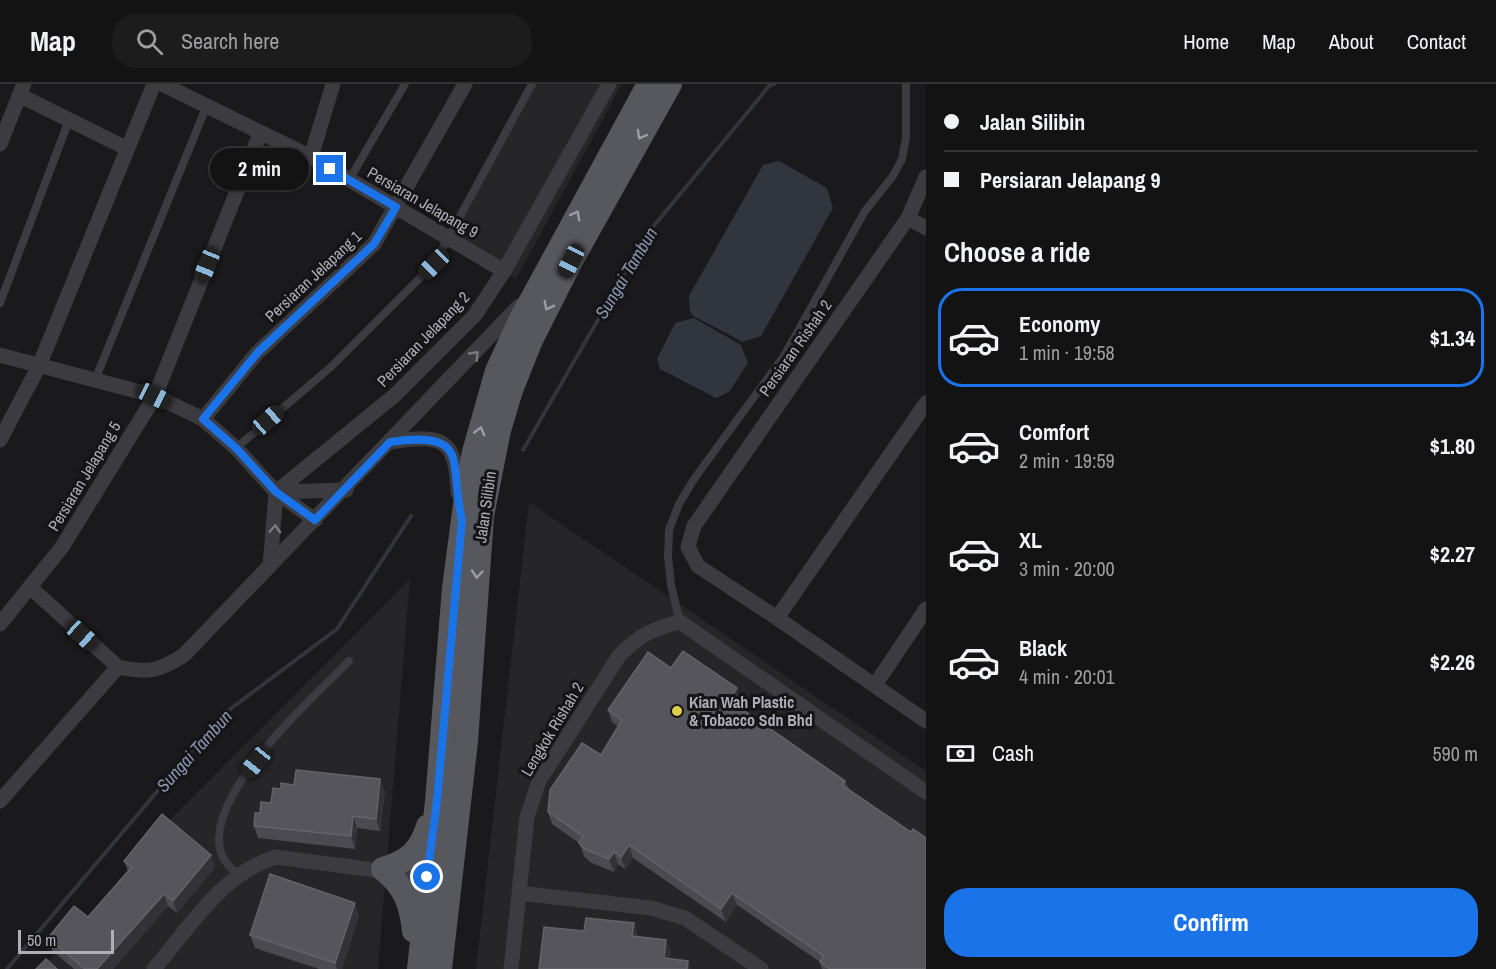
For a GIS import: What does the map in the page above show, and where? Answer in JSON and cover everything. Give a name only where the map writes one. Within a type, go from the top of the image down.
[{"type":"main road","name":"Jalan Silibin","points":[[417,969],[437,801],[462,520],[474,452],[497,371],[538,284],[649,84]]},
{"type":"main road","name":"Jalan Silibin","points":[[438,969],[466,741],[482,516],[487,479],[510,390],[531,340],[571,261],[670,84]]},
{"type":"main road","points":[[427,877],[437,873],[443,864],[450,790],[466,741]]},
{"type":"main road","points":[[383,869],[405,862],[416,852],[437,801]]},
{"type":"main road","points":[[383,869],[400,883],[412,909],[417,969]]},
{"type":"main road","points":[[427,877],[436,884],[440,893],[438,969]]},
{"type":"street","points":[[0,440],[39,366],[154,84]]},
{"type":"street","name":"Persiaran Jelapang 9","points":[[162,84],[311,157],[504,271]]},
{"type":"street","points":[[311,157],[333,84]]},
{"type":"street","name":"Persiaran Jelapang 1","points":[[203,419],[258,352],[374,244],[465,84]]},
{"type":"street","name":"Persiaran Jelapang 2","points":[[276,492],[395,395],[476,315],[504,271],[609,84]]},
{"type":"street","points":[[0,144],[21,90],[69,120],[126,148]]},
{"type":"street","name":"Persiaran Jelapang 5","points":[[0,624],[62,547],[154,396],[260,134]]},
{"type":"street","name":"Persiaran Rishah 2","points":[[777,618],[698,566],[691,556],[689,537],[908,218],[926,177]]},
{"type":"street","points":[[908,218],[926,228]]},
{"type":"street","name":"Jalan Silibin","points":[[118,667],[144,672],[165,667],[184,655],[496,333],[538,284]]},
{"type":"street","points":[[0,355],[154,396],[203,419],[236,448],[276,492],[315,520]]},
{"type":"street","points":[[926,403],[777,618],[926,721]]},
{"type":"street","points":[[390,442],[428,439],[442,442],[451,451],[457,467],[462,520]]},
{"type":"street","points":[[276,492],[346,490]]},
{"type":"street","points":[[270,567],[276,492]]},
{"type":"street","points":[[0,801],[118,667],[30,587]]},
{"type":"street","points":[[875,685],[926,609]]},
{"type":"street","points":[[680,622],[926,792]]},
{"type":"street","name":"Lengkok Rishah 2","points":[[511,969],[527,817],[538,781],[618,656],[636,638],[656,627],[680,622]]},
{"type":"street","points":[[154,969],[222,889],[238,874],[257,863],[276,857],[383,869],[427,877]]},
{"type":"street","points":[[519,893],[651,908],[685,918],[761,969]]},
{"type":"lane","points":[[349,180],[405,84]]},
{"type":"lane","points":[[236,448],[349,349],[434,264],[532,84]]},
{"type":"lane","points":[[680,622],[671,585],[668,557],[669,530],[679,504],[694,479],[784,356],[865,211],[893,176],[902,159],[906,138],[906,84]]},
{"type":"lane","points":[[95,380],[207,105]]},
{"type":"lane","points":[[0,303],[69,120]]},
{"type":"lane","points":[[238,874],[226,863],[221,853],[219,838],[221,822],[232,792],[279,733],[349,662]]},
{"type":"shaded area","points":[[532,84],[622,84],[516,279],[447,234]]},
{"type":"shaded area","points":[[779,161],[827,188],[833,208],[761,336],[743,342],[695,317],[690,312],[689,296],[763,165]]},
{"type":"shaded area","points":[[694,318],[741,345],[748,363],[729,392],[716,398],[660,369],[657,359],[675,323]]},
{"type":"shaded area","points":[[529,502],[926,771],[926,969],[476,969]]},
{"type":"shaded area","points":[[410,579],[378,969],[42,969],[172,818]]},
{"type":"building","points":[[683,651],[737,688],[729,700],[845,781],[842,785],[911,832],[913,829],[926,838],[926,969],[830,969],[820,962],[824,956],[732,893],[721,909],[629,845],[621,857],[614,852],[609,859],[585,849],[579,843],[583,836],[548,812],[550,790],[582,743],[601,755],[622,720],[608,710],[648,652],[671,668]]},
{"type":"building","points":[[296,770],[380,779],[376,819],[353,816],[351,836],[254,826],[255,813],[260,813],[261,802],[271,803],[273,788],[281,789],[281,783],[294,785]]},
{"type":"building","points":[[162,814],[211,855],[173,901],[164,894],[97,969],[85,969],[48,938],[74,906],[88,917],[132,867],[124,861]]},
{"type":"building","points":[[270,874],[355,903],[335,963],[250,935]]},
{"type":"building","points":[[586,918],[634,923],[632,936],[666,940],[664,958],[688,961],[687,969],[539,969],[544,927],[584,931]]},
{"type":"building","points":[[46,959],[57,969],[36,969]]},
{"type":"waterway","name":"Sungai Tambun","points":[[523,450],[648,233],[770,85],[774,84]]},
{"type":"waterway","name":"Sungai Tambun","points":[[7,969],[221,716],[337,629],[411,516]]},
{"type":"place","name":"Kian Wah Plastic & Tobacco Sdn Bhd","points":[[677,711]]},
{"type":"route","points":[[330,169],[396,207],[374,244],[258,352],[233,378],[203,419],[236,448],[276,492],[315,520],[390,442],[428,439],[442,442],[451,451],[457,467],[462,520],[454,588],[437,801],[427,877]]}]
